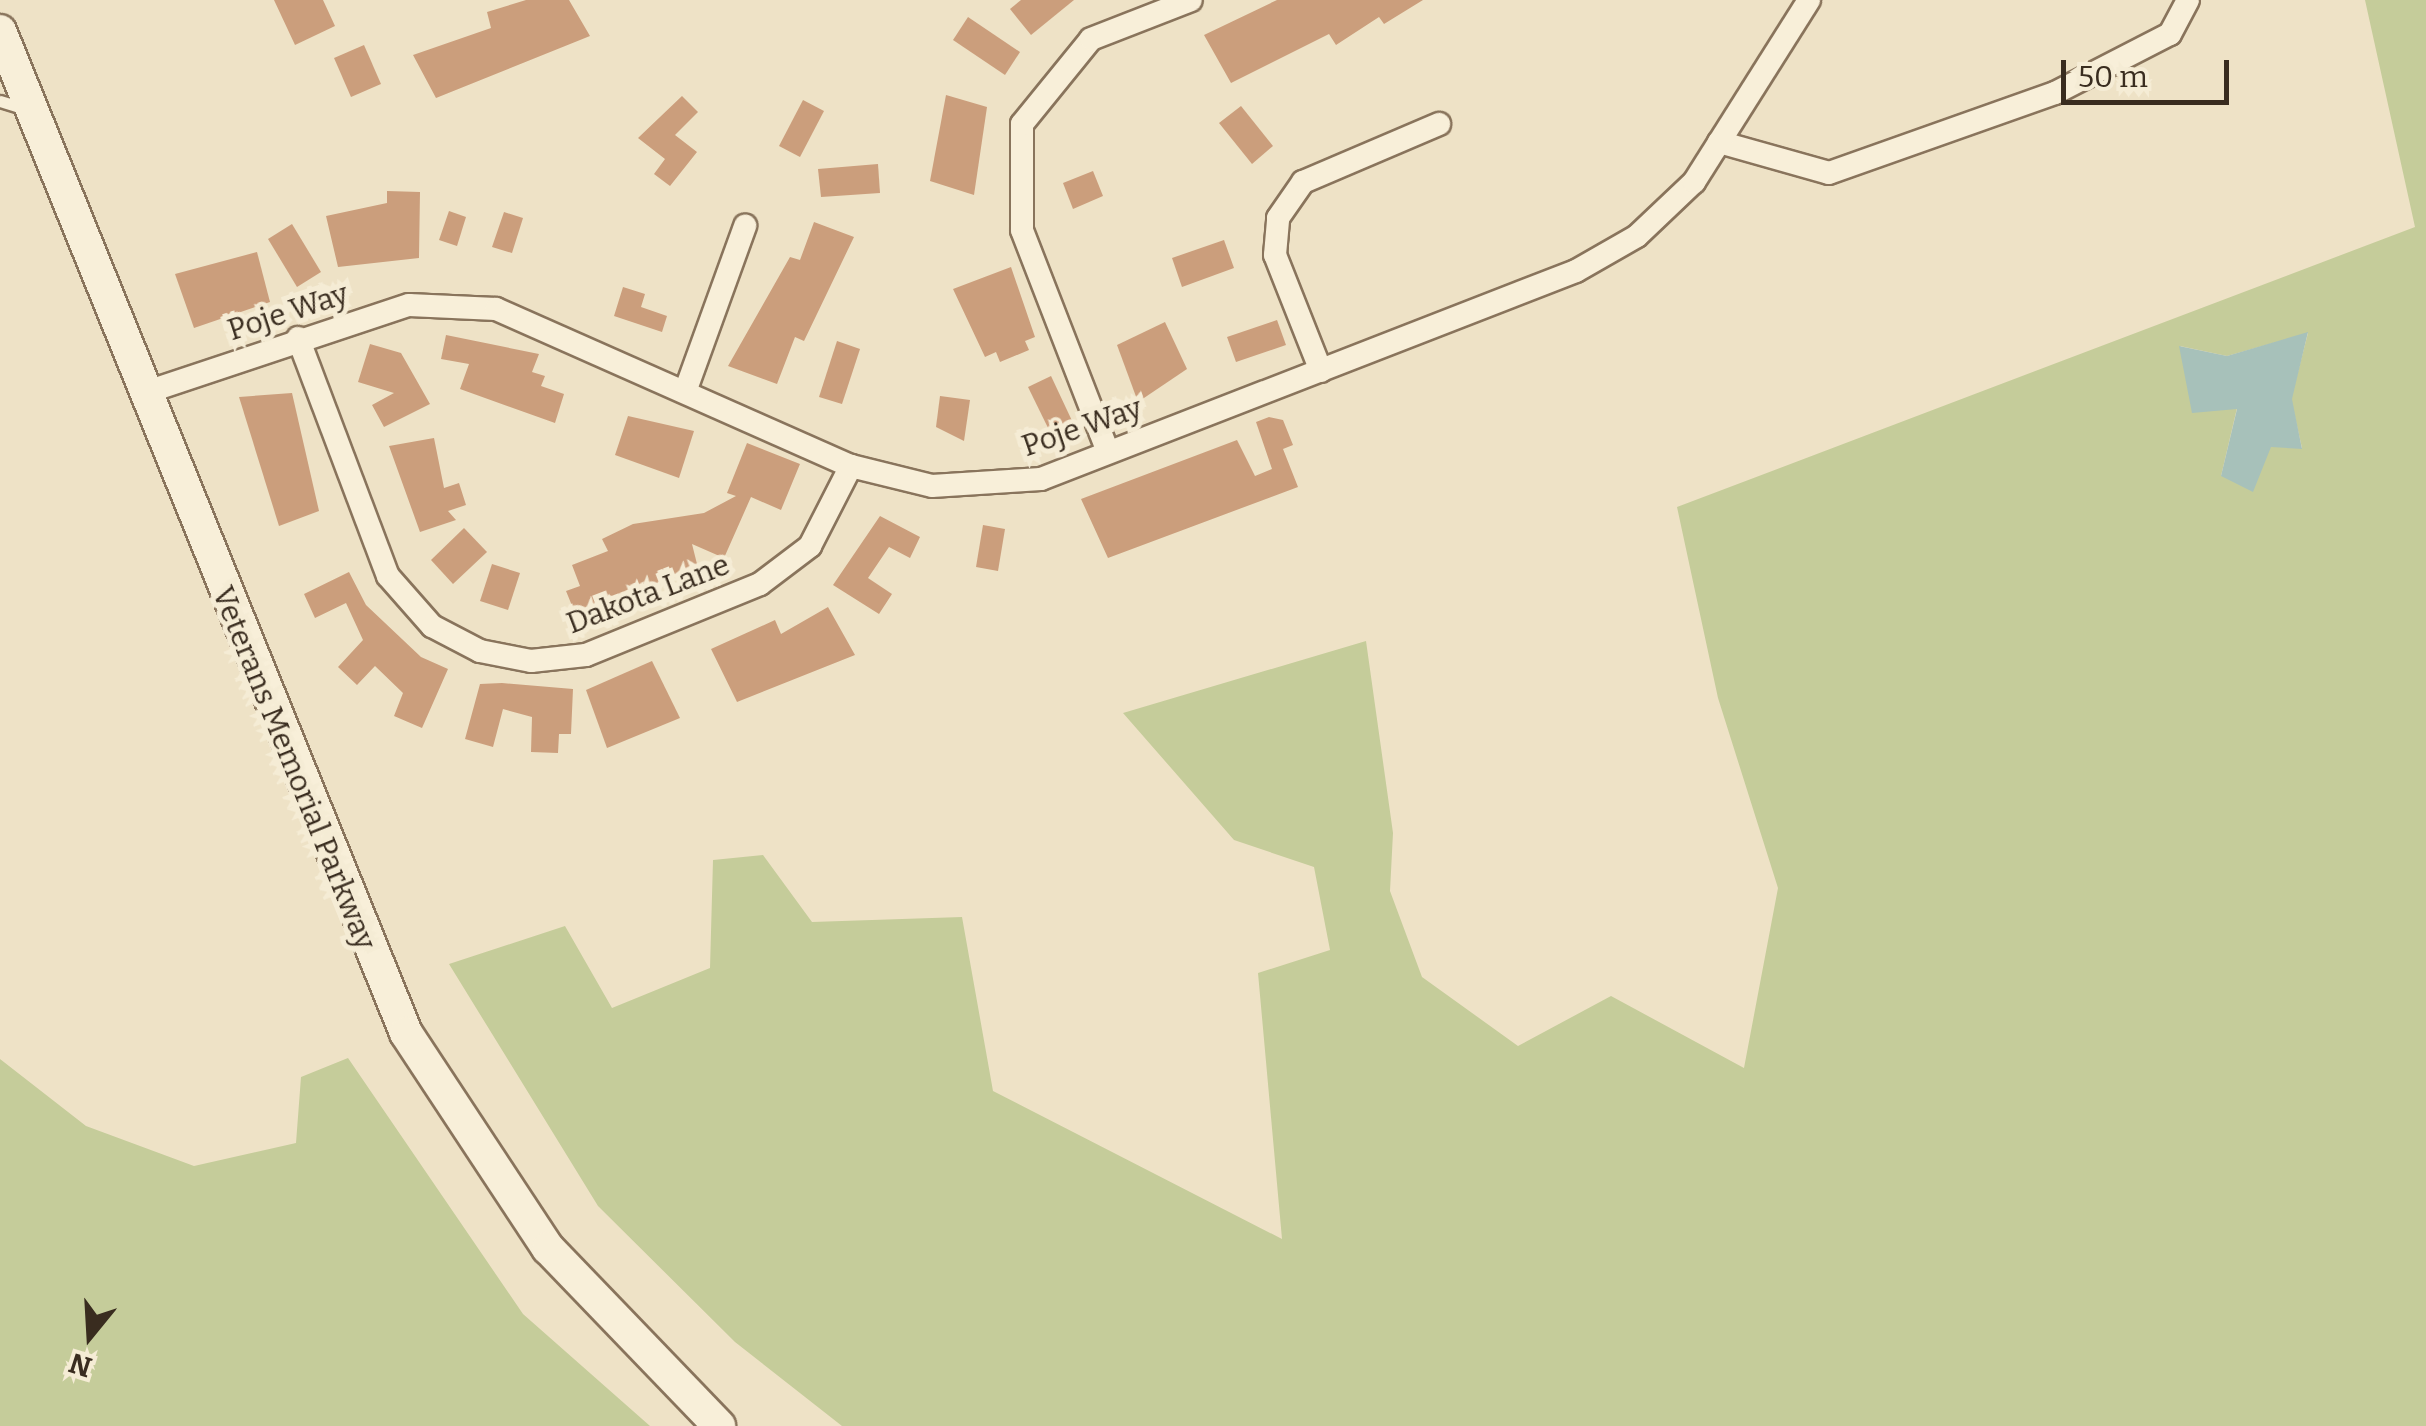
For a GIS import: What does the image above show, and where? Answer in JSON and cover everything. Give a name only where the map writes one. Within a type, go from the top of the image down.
[{"type":"main road","name":"Veterans Memorial Parkway","points":[[0,32],[406,1033],[548,1248],[719,1426]]},
{"type":"street","points":[[1108,452],[1022,230],[1022,124],[1091,39],[1191,0]]},
{"type":"street","name":"Poje Way","points":[[144,393],[298,338],[409,305],[496,309],[851,466],[932,486],[1041,479],[1576,271],[1638,236],[1719,142],[1808,0]]},
{"type":"street","points":[[1719,142],[1829,173],[2055,93],[2170,34],[2188,0]]},
{"type":"street","points":[[1321,371],[1276,254],[1278,218],[1303,182],[1439,124]]},
{"type":"street","points":[[685,392],[745,226]]},
{"type":"street","name":"Dakota Lane","points":[[298,338],[388,576],[432,626],[480,651],[532,661],[586,655],[760,584],[810,546],[851,466]]},
{"type":"lane","points":[[0,101],[32,112]]},
{"type":"green space","points":[[2365,0],[2426,0],[2426,1426],[842,1426],[735,1342],[598,1206],[449,964],[565,926],[612,1008],[710,968],[713,860],[763,855],[812,922],[962,917],[993,1091],[1282,1239],[1258,973],[1330,950],[1314,867],[1234,840],[1123,713],[1366,641],[1393,833],[1390,891],[1422,977],[1518,1046],[1611,996],[1744,1068],[1778,888],[1718,698],[1677,507],[2415,227]],"holes":[[[2308,333],[2291,399],[2302,448],[2271,446],[2221,476],[2237,408],[2180,346],[2227,356]]]},
{"type":"green space","points":[[348,1058],[523,1314],[650,1426],[0,1426],[0,1059],[86,1126],[194,1166],[296,1143],[301,1077]]},
{"type":"water","points":[[2308,332],[2292,399],[2302,449],[2271,447],[2253,492],[2221,476],[2237,409],[2192,413],[2179,346],[2227,356]]},
{"type":"building","points":[[274,0],[323,0],[335,26],[295,45]]},
{"type":"building","points":[[526,0],[569,0],[590,36],[436,98],[413,55],[491,28],[487,12]]},
{"type":"building","points":[[1021,0],[1074,0],[1031,35],[1010,9]]},
{"type":"building","points":[[1277,0],[1423,0],[1384,24],[1379,17],[1336,45],[1329,34],[1231,83],[1204,35]]},
{"type":"building","points":[[968,17],[1020,52],[1005,75],[953,40]]},
{"type":"building","points":[[364,45],[381,84],[351,97],[334,58]]},
{"type":"building","points":[[946,95],[987,107],[974,195],[930,181]]},
{"type":"building","points":[[682,96],[698,112],[675,135],[697,152],[670,186],[654,174],[665,159],[638,138]]},
{"type":"building","points":[[803,100],[824,111],[800,157],[779,146]]},
{"type":"building","points":[[1241,106],[1273,146],[1252,164],[1219,123]]},
{"type":"building","points":[[878,164],[880,193],[821,197],[818,169]]},
{"type":"building","points":[[1093,171],[1103,196],[1073,209],[1063,183]]},
{"type":"building","points":[[387,191],[420,192],[419,258],[338,267],[326,216],[387,203]]},
{"type":"building","points":[[449,211],[466,217],[457,246],[439,240]]},
{"type":"building","points":[[504,212],[523,218],[512,253],[492,247]]},
{"type":"building","points":[[814,222],[854,237],[804,341],[795,337],[777,384],[728,366],[790,257],[800,260]]},
{"type":"building","points":[[292,224],[321,272],[297,287],[268,239]]},
{"type":"building","points":[[1224,240],[1234,268],[1182,287],[1172,258]]},
{"type":"building","points":[[257,252],[270,302],[194,328],[175,274]]},
{"type":"building","points":[[1011,267],[1035,337],[1025,341],[1029,350],[1000,362],[996,352],[985,357],[953,289]]},
{"type":"building","points":[[623,287],[645,294],[641,307],[667,316],[662,332],[614,316]]},
{"type":"building","points":[[1277,320],[1286,345],[1236,362],[1227,337]]},
{"type":"building","points":[[1165,322],[1187,369],[1138,402],[1117,345]]},
{"type":"building","points":[[446,335],[539,354],[532,372],[545,376],[541,386],[564,394],[555,423],[460,389],[469,364],[441,359]]},
{"type":"building","points":[[837,341],[860,349],[842,404],[819,397]]},
{"type":"building","points":[[370,344],[401,353],[430,404],[384,427],[372,405],[394,393],[358,382]]},
{"type":"building","points":[[1051,376],[1074,425],[1052,436],[1028,387]]},
{"type":"building","points":[[292,393],[319,511],[279,526],[239,397]]},
{"type":"building","points":[[940,396],[970,400],[964,441],[936,427]]},
{"type":"building","points":[[628,416],[694,431],[679,478],[615,455]]},
{"type":"building","points":[[1269,417],[1283,420],[1293,445],[1283,449],[1298,487],[1108,558],[1081,499],[1237,440],[1255,476],[1272,469],[1256,422]]},
{"type":"building","points":[[434,438],[444,488],[459,483],[466,505],[448,511],[456,520],[420,532],[389,446]]},
{"type":"building","points":[[747,443],[800,464],[781,510],[751,497],[724,558],[692,544],[698,568],[575,613],[566,591],[580,586],[572,565],[608,551],[602,539],[633,524],[704,513],[736,496],[727,493]]},
{"type":"building","points":[[880,516],[920,537],[910,558],[889,547],[868,578],[892,594],[879,614],[833,585]]},
{"type":"building","points":[[983,525],[1005,529],[998,571],[976,567]]},
{"type":"building","points":[[464,528],[487,552],[453,584],[431,560]]},
{"type":"building","points":[[492,564],[520,573],[508,610],[480,601]]},
{"type":"building","points":[[349,572],[366,605],[421,657],[448,669],[422,728],[394,716],[403,693],[375,666],[357,685],[338,667],[363,640],[346,603],[315,618],[304,594]]},
{"type":"building","points":[[828,607],[855,655],[737,702],[711,649],[775,620],[781,634]]},
{"type":"building","points":[[652,661],[680,718],[607,748],[586,690]]},
{"type":"building","points":[[480,684],[573,689],[571,734],[559,734],[558,753],[531,752],[532,717],[503,709],[493,747],[465,739]]}]
